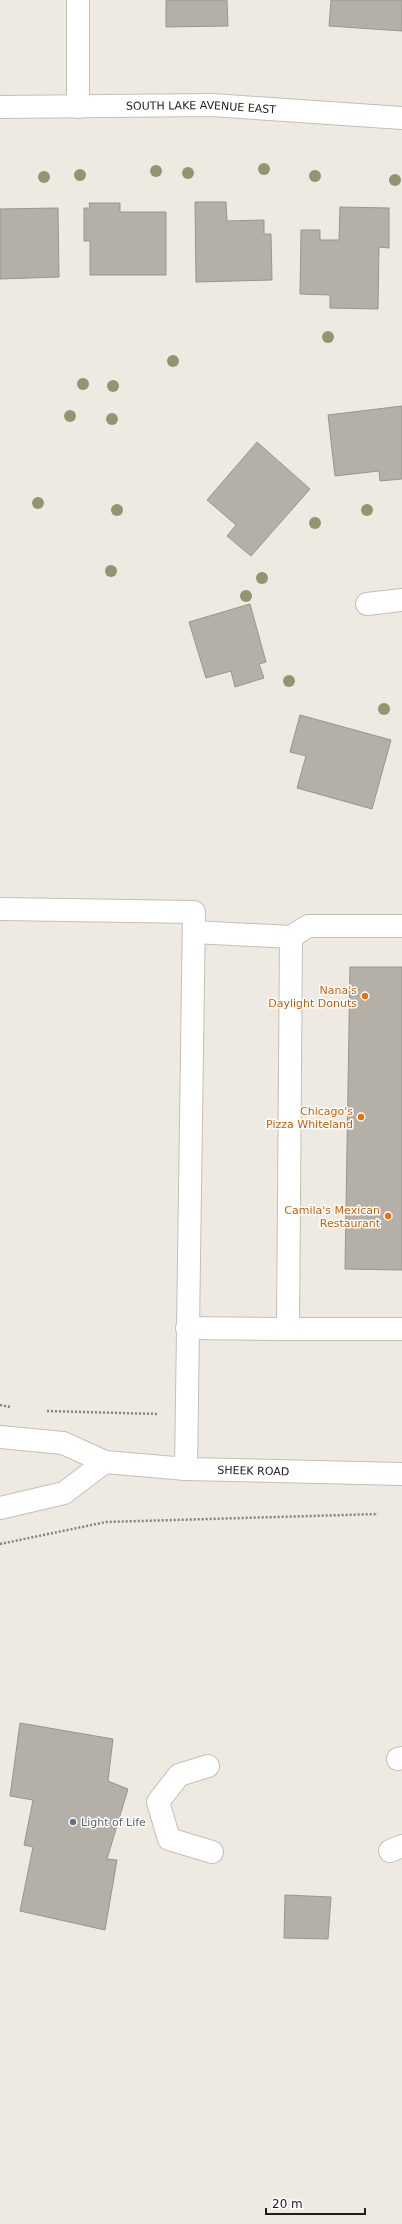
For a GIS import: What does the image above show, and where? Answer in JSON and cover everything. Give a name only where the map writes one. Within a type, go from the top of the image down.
[{"type":"street","points":[[78,0],[78,107]]},
{"type":"street","name":"SOUTH LAKE AVENUE EAST","points":[[0,107],[212,105],[402,118]]},
{"type":"street","points":[[367,604],[402,600]]},
{"type":"street","points":[[0,909],[194,912],[186,1469]]},
{"type":"street","points":[[194,932],[291,937],[308,926],[402,926]]},
{"type":"street","points":[[288,1329],[291,937]]},
{"type":"street","points":[[188,1328],[402,1329]]},
{"type":"street","name":"SHEEK ROAD","points":[[0,1437],[62,1443],[105,1462],[186,1469],[402,1474]]},
{"type":"street","points":[[0,1508],[64,1493],[105,1462]]},
{"type":"street","points":[[208,1766],[179,1775],[158,1802],[169,1839],[212,1852]]},
{"type":"path","points":[[0,1405],[14,1408]]},
{"type":"path","points":[[42,1411],[186,1416]]},
{"type":"path","points":[[0,1544],[106,1522],[378,1514]]},
{"type":"building","points":[[166,0],[227,0],[228,26],[166,27]]},
{"type":"building","points":[[331,0],[402,0],[402,31],[329,26]]},
{"type":"building","points":[[195,202],[226,202],[227,221],[264,220],[264,234],[271,234],[272,280],[196,282]]},
{"type":"building","points":[[89,203],[120,203],[120,212],[166,212],[166,275],[90,275],[90,241],[84,241],[84,208],[90,208]]},
{"type":"building","points":[[340,207],[389,208],[389,248],[379,247],[378,309],[330,308],[330,295],[300,294],[301,230],[320,230],[320,240],[339,240]]},
{"type":"building","points":[[58,208],[59,277],[0,279],[0,209]]},
{"type":"building","points":[[402,406],[402,479],[380,481],[379,471],[335,476],[328,415]]},
{"type":"building","points":[[257,442],[310,489],[251,556],[227,536],[236,525],[207,500]]},
{"type":"building","points":[[250,604],[266,662],[259,664],[264,678],[235,687],[231,671],[206,678],[189,622]]},
{"type":"building","points":[[300,715],[391,740],[372,809],[297,788],[306,756],[290,752]]},
{"type":"building","points":[[350,967],[402,967],[402,1270],[345,1269]]},
{"type":"building","name":"Light of Life","points":[[20,1723],[113,1739],[108,1781],[128,1789],[107,1859],[117,1860],[105,1930],[20,1911],[33,1847],[24,1845],[33,1800],[10,1796]]},
{"type":"building","points":[[285,1895],[331,1897],[328,1939],[284,1938]]},
{"type":"place","name":"Nana's Daylight Donuts","points":[[365,996]]},
{"type":"place","name":"Chicago's Pizza Whiteland","points":[[361,1117]]},
{"type":"place","name":"Camila's Mexican Restaurant","points":[[388,1216]]},
{"type":"place","name":"Light of Life","points":[[73,1822]]}]
